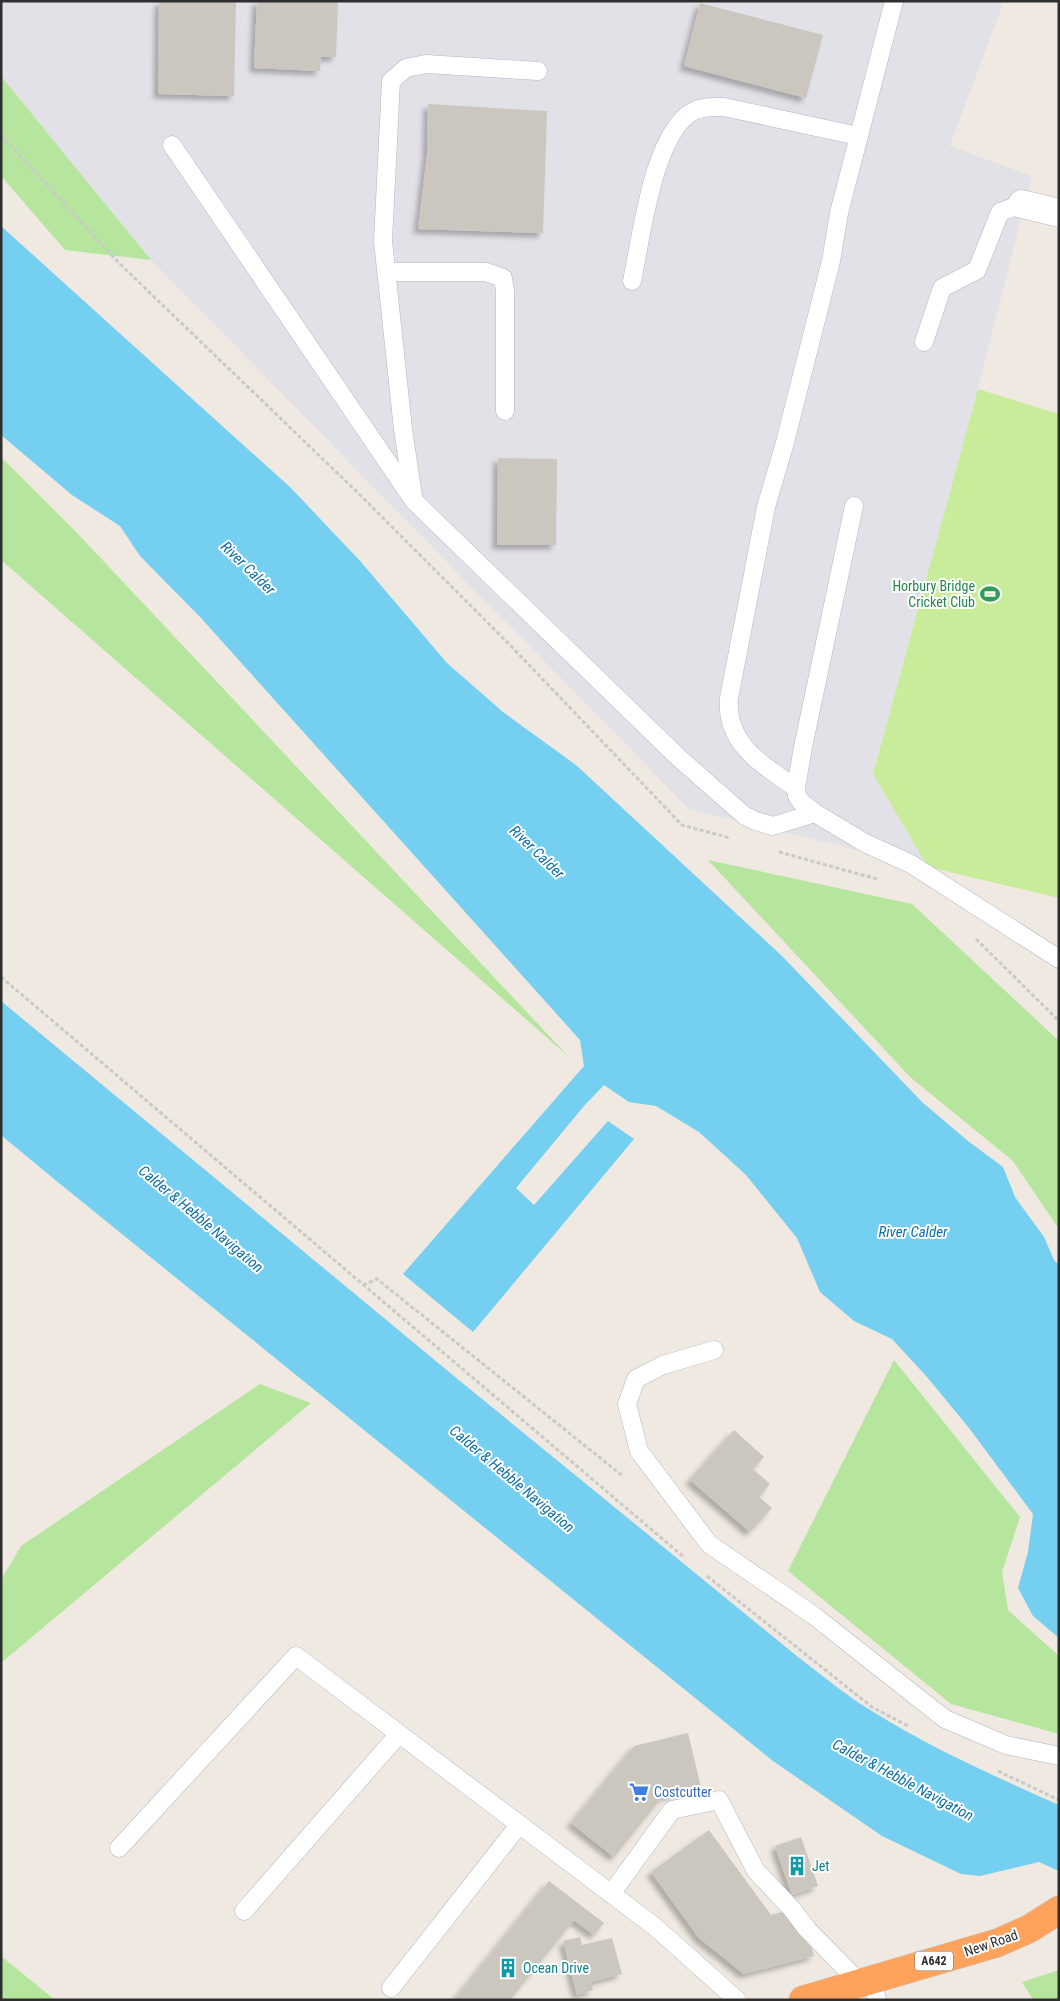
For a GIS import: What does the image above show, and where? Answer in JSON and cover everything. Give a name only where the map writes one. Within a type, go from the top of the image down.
[{"type":"highway","name":"New Road","points":[[803,2000],[870,1988],[997,1943],[1029,1929],[1059,1910]]},
{"type":"street","points":[[1022,204],[1059,213]]},
{"type":"lane","points":[[796,788],[756,761],[747,751],[734,732],[728,707],[766,507],[784,446],[830,262],[839,212],[894,1]]},
{"type":"lane","points":[[414,501],[403,429],[383,241],[391,81],[406,68],[426,64],[538,71]]},
{"type":"lane","points":[[632,281],[656,165],[682,120],[693,111],[703,107],[724,107],[858,136]]},
{"type":"lane","points":[[172,145],[414,501],[679,758],[745,816],[773,826],[815,813]]},
{"type":"lane","points":[[924,342],[942,288],[977,270],[1000,212],[1022,204]]},
{"type":"lane","points":[[386,272],[486,272],[503,278],[505,290],[505,411]]},
{"type":"lane","points":[[854,506],[796,788],[797,796],[802,803],[815,813],[865,844],[911,864],[1059,959]]},
{"type":"lane","points":[[714,1350],[663,1365],[636,1379],[627,1404],[639,1451],[709,1544],[813,1615],[945,1719],[1006,1745],[1059,1756]]},
{"type":"lane","points":[[119,1848],[296,1656],[654,1926],[737,2000]]},
{"type":"lane","points":[[244,1911],[399,1734]]},
{"type":"lane","points":[[611,1894],[672,1810],[719,1800],[756,1871],[792,1909],[807,1929],[870,1988]]},
{"type":"lane","points":[[391,1988],[519,1825]]},
{"type":"path","points":[[1,977],[173,1121],[363,1285],[377,1279],[632,1483]]},
{"type":"shaded area","points":[[1,1],[1004,1],[950,146],[1032,176],[978,389],[873,773],[928,867],[689,809],[151,260],[1,76]]},
{"type":"green space","points":[[1,76],[151,260],[65,250],[1,176]]},
{"type":"green space","name":"Horbury Bridge Cricket Club","points":[[978,389],[1059,414],[1059,898],[928,867],[873,774]]},
{"type":"green space","points":[[1,457],[78,534],[568,1056],[1,560]]},
{"type":"green space","points":[[708,860],[912,904],[1059,1041],[1059,1229],[1013,1161],[910,1077]]},
{"type":"green space","points":[[894,1360],[1020,1517],[1002,1572],[1008,1610],[1059,1656],[1059,1734],[951,1704],[788,1571]]},
{"type":"green space","points":[[260,1384],[311,1403],[1,1663],[1,1580],[21,1546]]},
{"type":"green space","points":[[1,1956],[55,2000],[1,2000]]},
{"type":"green space","points":[[1059,1970],[1059,2000],[1033,2000],[1022,1982]]},
{"type":"water","name":"River Calder","points":[[1,226],[291,488],[361,562],[447,663],[503,712],[576,765],[782,956],[922,1102],[968,1141],[1003,1167],[1015,1197],[1044,1237],[1054,1260],[1059,1265],[1059,1638],[1033,1616],[1018,1588],[1028,1552],[1033,1514],[969,1428],[927,1377],[892,1339],[854,1321],[820,1292],[797,1238],[746,1175],[699,1132],[656,1106],[629,1102],[604,1085],[584,1106],[516,1188],[534,1205],[608,1121],[634,1139],[473,1332],[403,1274],[584,1066],[580,1040],[201,618],[140,556],[120,526],[72,495],[1,435]]},
{"type":"water","name":"Calder & Hebble Navigation","points":[[1,1001],[460,1381],[836,1686],[865,1707],[919,1739],[1059,1805],[1059,1871],[1039,1862],[980,1876],[961,1874],[882,1836],[773,1761],[54,1179],[1,1135]]},
{"type":"building","points":[[159,1],[236,1],[234,96],[158,94]]},
{"type":"building","points":[[257,1],[338,1],[336,57],[321,57],[320,71],[254,68]]},
{"type":"building","points":[[700,3],[823,35],[806,98],[684,66]]},
{"type":"building","points":[[428,104],[547,111],[543,233],[418,229],[427,154]]},
{"type":"building","points":[[498,458],[557,459],[556,545],[497,545]]},
{"type":"building","points":[[734,1430],[764,1457],[753,1469],[770,1484],[759,1497],[772,1508],[750,1532],[690,1480]]},
{"type":"building","name":"Costcutter","points":[[688,1733],[701,1787],[662,1797],[614,1857],[571,1823],[634,1746]]},
{"type":"building","points":[[709,1830],[771,1915],[801,1907],[814,1956],[744,1974],[699,1938],[651,1872]]},
{"type":"building","name":"Jet","points":[[801,1837],[818,1886],[792,1895],[775,1846]]},
{"type":"building","name":"Ocean Drive","points":[[549,1881],[604,1923],[594,1935],[574,1920],[510,2000],[454,2000]]},
{"type":"building","points":[[580,1937],[582,1945],[612,1938],[622,1974],[591,1982],[593,1990],[577,1995],[563,1941]]},
{"type":"place","name":"Horbury Bridge Cricket Club","points":[[990,594]]},
{"type":"place","name":"Costcutter","points":[[639,1792]]},
{"type":"place","name":"Jet","points":[[797,1866]]},
{"type":"place","name":"Ocean Drive","points":[[508,1968]]}]
